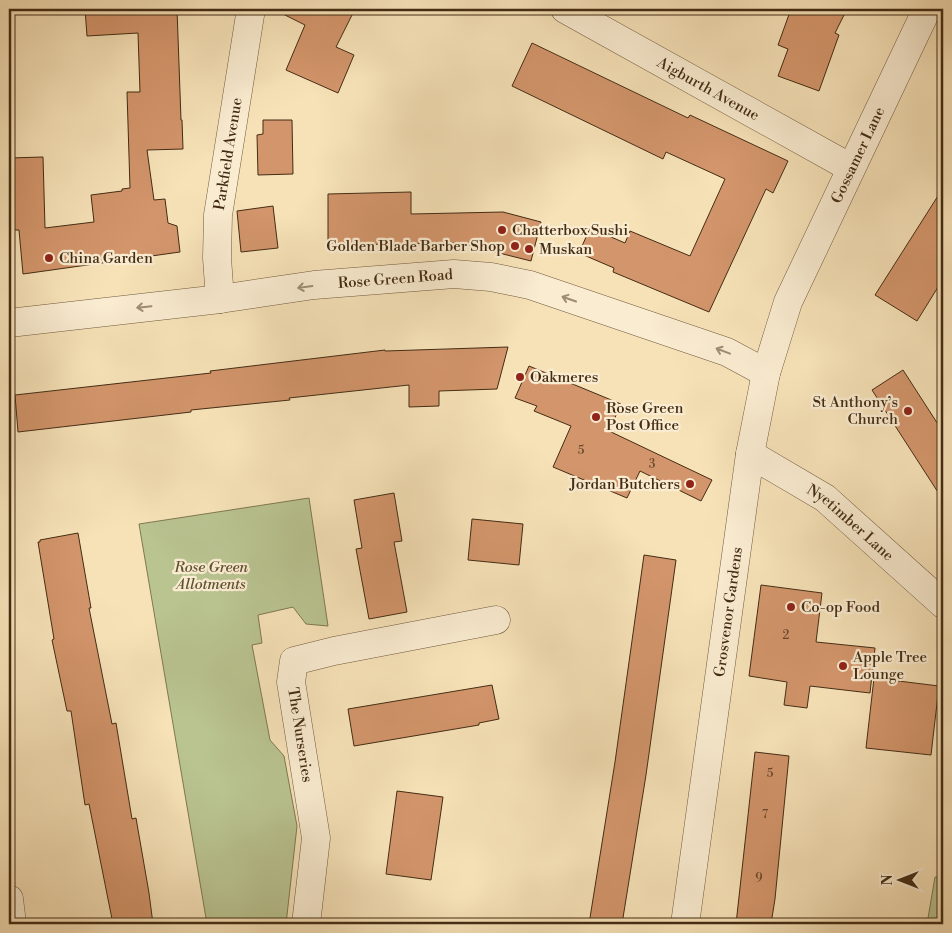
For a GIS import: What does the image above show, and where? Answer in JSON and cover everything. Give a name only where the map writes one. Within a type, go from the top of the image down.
[{"type":"street","name":"Parkfield Avenue","points":[[220,299],[217,258],[218,215],[251,9]]},
{"type":"street","name":"Aigburth Avenue","points":[[565,9],[851,168]]},
{"type":"street","name":"Gossamer Lane","points":[[788,302],[927,9]]},
{"type":"street","name":"Rose Green Road","points":[[9,323],[220,299],[314,285],[454,274],[491,277],[530,285],[727,352],[766,373]]},
{"type":"street","name":"Grosvenor Gardens","points":[[685,924],[750,454],[766,373],[788,302]]},
{"type":"street","name":"Nyetimber Lane","points":[[750,454],[825,498],[943,604]]},
{"type":"street","name":"The Nurseries","points":[[306,924],[316,838],[290,682],[294,661],[334,651],[496,620]]},
{"type":"street","points":[[9,899],[12,924]]},
{"type":"green space","name":"Rose Green Allotments","points":[[309,498],[328,626],[306,624],[293,607],[258,615],[262,643],[252,645],[270,740],[284,756],[297,826],[286,924],[207,924],[139,524]]},
{"type":"green space","points":[[935,877],[943,878],[943,924],[927,924]]},
{"type":"building","points":[[85,9],[177,9],[183,149],[147,150],[154,200],[165,199],[168,223],[177,226],[180,252],[23,274],[19,230],[9,230],[9,158],[43,157],[45,228],[94,222],[91,195],[122,191],[122,189],[130,188],[127,92],[140,92],[138,33],[87,36]]},
{"type":"building","points":[[273,9],[355,9],[336,47],[354,55],[338,93],[286,70],[305,25]]},
{"type":"building","points":[[791,9],[847,9],[835,33],[839,35],[819,91],[778,76],[788,49],[778,45]]},
{"type":"building","points":[[532,43],[688,118],[690,115],[788,161],[773,193],[766,189],[709,312],[613,272],[614,268],[579,253],[590,228],[625,243],[630,231],[690,256],[725,179],[666,152],[663,159],[512,86]]},
{"type":"building","points":[[263,120],[292,120],[293,174],[258,175],[257,135],[263,134]]},
{"type":"building","points":[[943,188],[943,279],[917,321],[875,295]]},
{"type":"building","points":[[411,192],[411,214],[503,212],[541,222],[531,261],[459,243],[328,245],[328,194]]},
{"type":"building","points":[[273,206],[278,248],[241,252],[237,211]]},
{"type":"building","points":[[508,347],[497,389],[439,391],[439,406],[409,407],[409,385],[18,432],[15,395],[211,373],[210,371],[385,350]]},
{"type":"building","points":[[529,366],[621,404],[609,431],[712,480],[701,501],[640,471],[627,498],[553,467],[571,426],[534,411],[537,406],[515,398]]},
{"type":"building","name":"St Anthony’s Church","points":[[903,370],[943,432],[943,500],[872,390]]},
{"type":"building","points":[[394,493],[402,541],[394,542],[407,612],[369,619],[356,549],[362,548],[354,500]]},
{"type":"building","points":[[472,519],[523,524],[519,565],[468,560]]},
{"type":"building","points":[[78,533],[91,608],[89,608],[112,724],[116,723],[132,819],[136,818],[153,924],[113,924],[89,804],[85,805],[71,711],[67,711],[52,640],[54,639],[38,542],[40,540]]},
{"type":"building","points":[[644,555],[676,560],[646,775],[622,924],[589,924],[615,762]]},
{"type":"building","points":[[761,585],[822,593],[816,642],[875,648],[870,693],[810,686],[807,708],[784,705],[787,682],[749,676]]},
{"type":"building","points":[[874,678],[939,686],[931,755],[866,748]]},
{"type":"building","points":[[492,685],[499,719],[479,723],[479,725],[354,746],[348,709]]},
{"type":"building","points":[[755,752],[789,756],[775,899],[771,924],[736,924]]},
{"type":"building","points":[[397,791],[443,797],[431,880],[386,874]]},
{"type":"place","name":"Chatterbox Sushi","points":[[502,230]]},
{"type":"place","name":"Golden Blade Barber Shop","points":[[515,246]]},
{"type":"place","name":"Muskan","points":[[529,249]]},
{"type":"place","name":"China Garden","points":[[49,258]]},
{"type":"place","name":"Oakmeres","points":[[520,377]]},
{"type":"place","name":"St Anthony’s Church","points":[[908,411]]},
{"type":"place","name":"Rose Green Post Office","points":[[596,417]]},
{"type":"place","name":"Jordan Butchers","points":[[690,484]]},
{"type":"place","name":"Co-op Food","points":[[791,607]]},
{"type":"place","name":"Apple Tree Lounge","points":[[843,666]]}]
